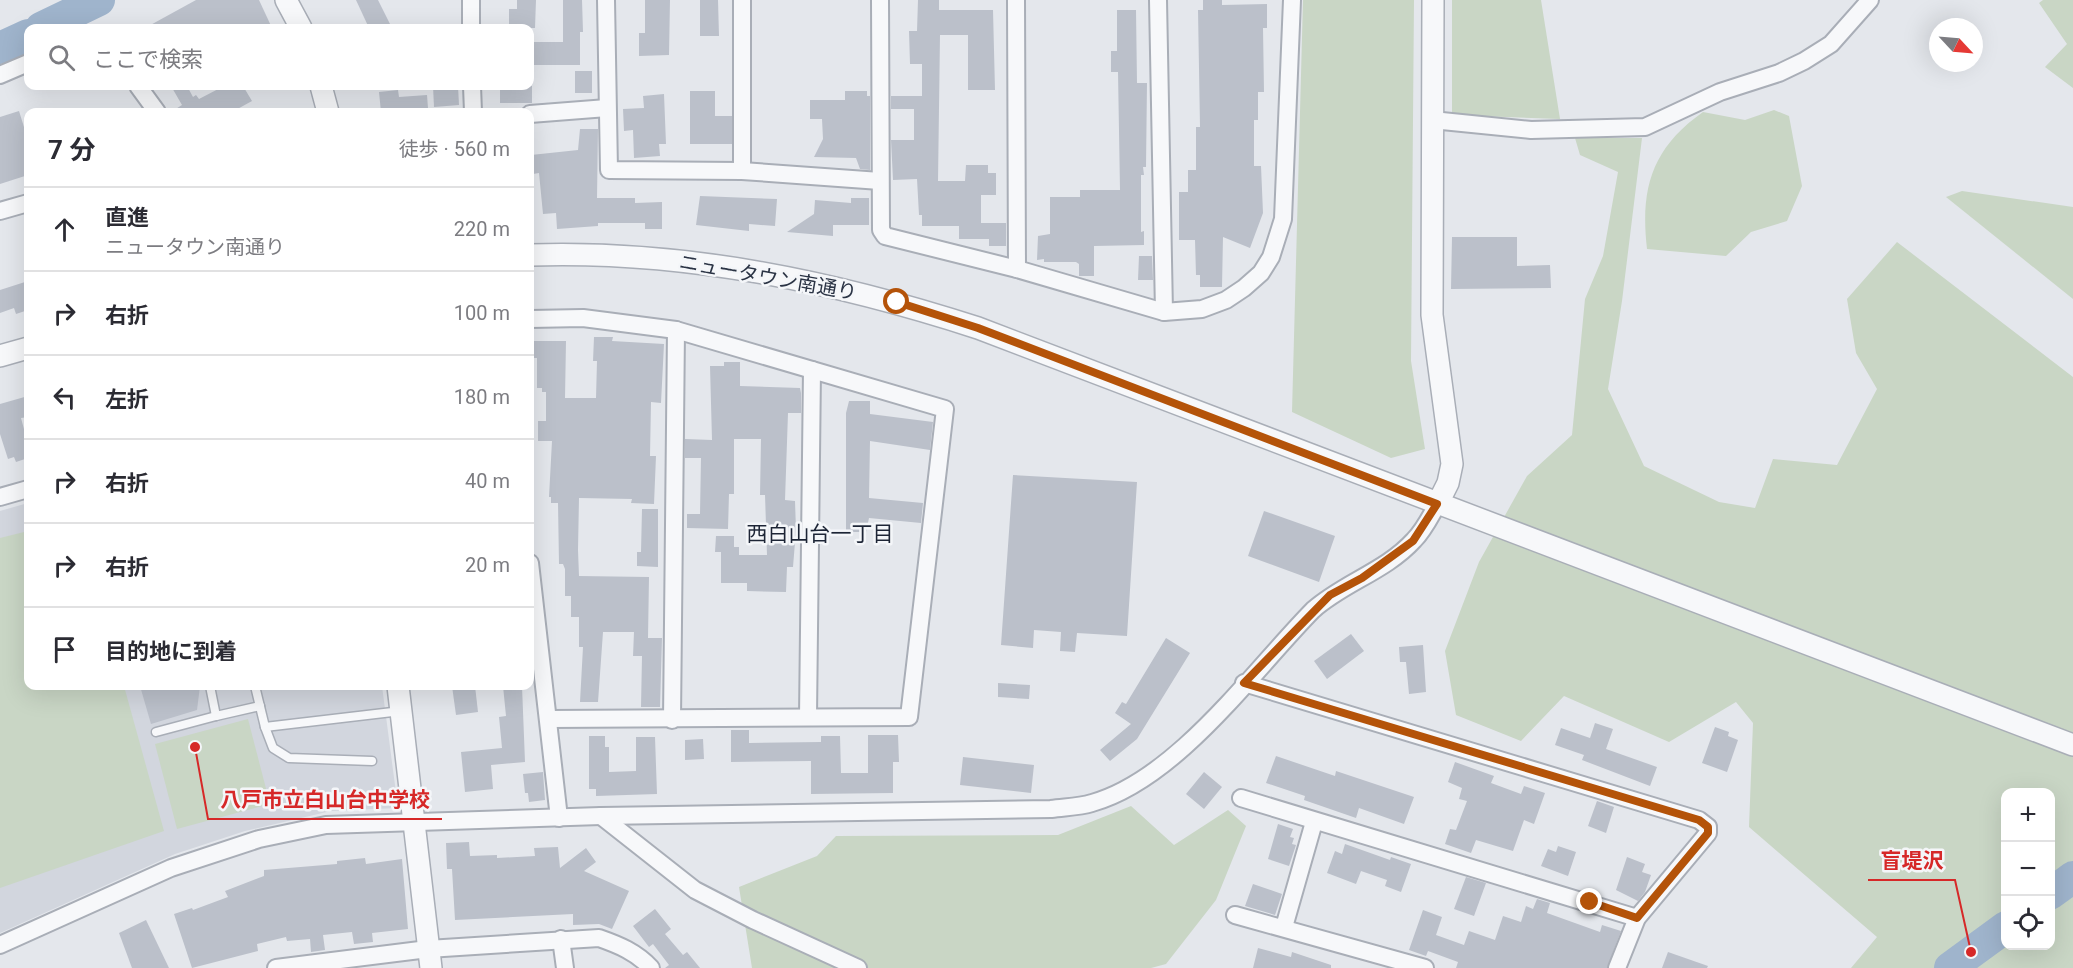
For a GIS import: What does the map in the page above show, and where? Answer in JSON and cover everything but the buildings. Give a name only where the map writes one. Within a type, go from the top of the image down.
[{"type":"street","points":[[286,0],[299,24]]},
{"type":"street","points":[[471,0],[471,24]]},
{"type":"street","points":[[606,0],[609,170],[742,171],[880,181]]},
{"type":"street","points":[[742,0],[742,171]]},
{"type":"street","points":[[880,0],[881,230],[885,236],[1017,269],[1164,312],[1202,309],[1226,300],[1261,273],[1279,238],[1283,219],[1292,0]]},
{"type":"street","points":[[1016,0],[1017,269]]},
{"type":"street","points":[[1158,0],[1164,312]]},
{"type":"street","points":[[0,945],[171,868],[259,839],[326,825],[601,816],[1052,809],[1091,804],[1125,790],[1165,762],[1203,730],[1244,683],[1330,595],[1362,578],[1413,541],[1448,483],[1452,464],[1432,315],[1433,0]]},
{"type":"street","points":[[1432,120],[1531,130],[1645,127],[1720,93],[1779,73],[1804,61],[1831,44],[1870,0]]},
{"type":"street","points":[[0,75],[24,65]]},
{"type":"street","points":[[141,90],[155,108]]},
{"type":"street","points":[[322,90],[327,108]]},
{"type":"street","points":[[472,90],[473,108]]},
{"type":"street","points":[[534,114],[607,108]]},
{"type":"street","points":[[0,211],[24,204]]},
{"type":"street","name":"ニュータウン南通り","points":[[534,255],[634,256],[734,268],[816,282],[897,302],[978,328],[2073,745]]},
{"type":"street","points":[[534,319],[583,318],[676,330],[945,409],[909,717],[549,719]]},
{"type":"street","points":[[672,720],[676,330]]},
{"type":"street","points":[[0,356],[24,349]]},
{"type":"street","points":[[808,717],[812,370]]},
{"type":"street","points":[[0,497],[24,490]]},
{"type":"street","points":[[534,595],[559,818]]},
{"type":"street","points":[[1244,683],[1699,820],[1708,827],[1708,833],[1637,918],[1617,968]]},
{"type":"street","points":[[398,690],[429,958]]},
{"type":"street","points":[[1241,798],[1637,918]]},
{"type":"street","points":[[601,816],[695,890],[753,920],[858,968]]},
{"type":"street","points":[[1284,927],[1314,822]]},
{"type":"street","points":[[1235,915],[1425,968]]},
{"type":"street","points":[[276,968],[429,958],[561,939],[599,938],[622,946],[641,958],[651,968]]},
{"type":"street","points":[[561,939],[565,968]]},
{"type":"lane","points":[[211,690],[216,716]]},
{"type":"lane","points":[[256,690],[265,727],[273,747],[290,758],[372,761]]},
{"type":"lane","points":[[156,732],[260,706]]},
{"type":"lane","points":[[265,727],[401,711]]},
{"type":"shaded area","points":[[24,504],[24,690],[383,690],[398,808],[331,811],[245,831],[175,854],[0,933],[0,511]]},
{"type":"green space","points":[[1303,0],[1414,0],[1411,361],[1425,449],[1391,458],[1292,412]]},
{"type":"green space","points":[[1452,0],[1541,0],[1560,119],[1452,115]]},
{"type":"green space","points":[[2043,0],[2073,0],[2073,88],[2045,67],[2067,44],[2039,3]]},
{"type":"green space","points":[[1774,110],[1789,116],[1802,186],[1787,221],[1751,232],[1726,256],[1647,249],[1645,227],[1648,188],[1661,155],[1672,140],[1703,112],[1745,120]]},
{"type":"green space","points":[[1575,138],[1642,138],[1622,301],[1608,389],[1644,466],[1719,502],[1755,508],[1773,459],[1837,465],[1877,389],[1856,353],[1847,299],[1897,242],[2073,377],[2073,968],[1851,968],[1877,937],[1749,827],[1753,723],[1736,702],[1669,742],[1564,696],[1521,741],[1456,715],[1445,651],[1479,562],[1527,476],[1572,435],[1585,299],[1603,256],[1618,172],[1580,155]]},
{"type":"green space","points":[[1962,191],[2073,207],[2073,299],[1946,197]]},
{"type":"green space","points":[[24,532],[24,690],[125,690],[164,831],[0,888],[0,538]]},
{"type":"green space","points":[[248,719],[270,804],[177,829],[155,744]]},
{"type":"green space","points":[[1131,806],[1174,845],[1228,810],[1246,826],[1216,900],[1166,964],[1151,968],[752,968],[739,887],[817,856],[836,836],[1058,835]]},
{"type":"waterway","points":[[49,24],[99,0]]},
{"type":"waterway","points":[[0,48],[24,37]]},
{"type":"waterway","points":[[2055,890],[2073,877]]},
{"type":"waterway","points":[[1950,968],[2001,931]]},
{"type":"place","name":"八戸市立白山台中学校","points":[[195,747]]},
{"type":"place","name":"盲堤沢","points":[[1971,952]]},
{"type":"district","name":"西白山台一丁目","points":[[820,534]]},
{"type":"route","points":[[897,302],[978,328],[1437,504],[1413,541],[1362,578],[1330,595],[1284,639],[1244,683],[1286,698],[1699,820],[1708,827],[1708,833],[1637,918],[1590,902]]}]
